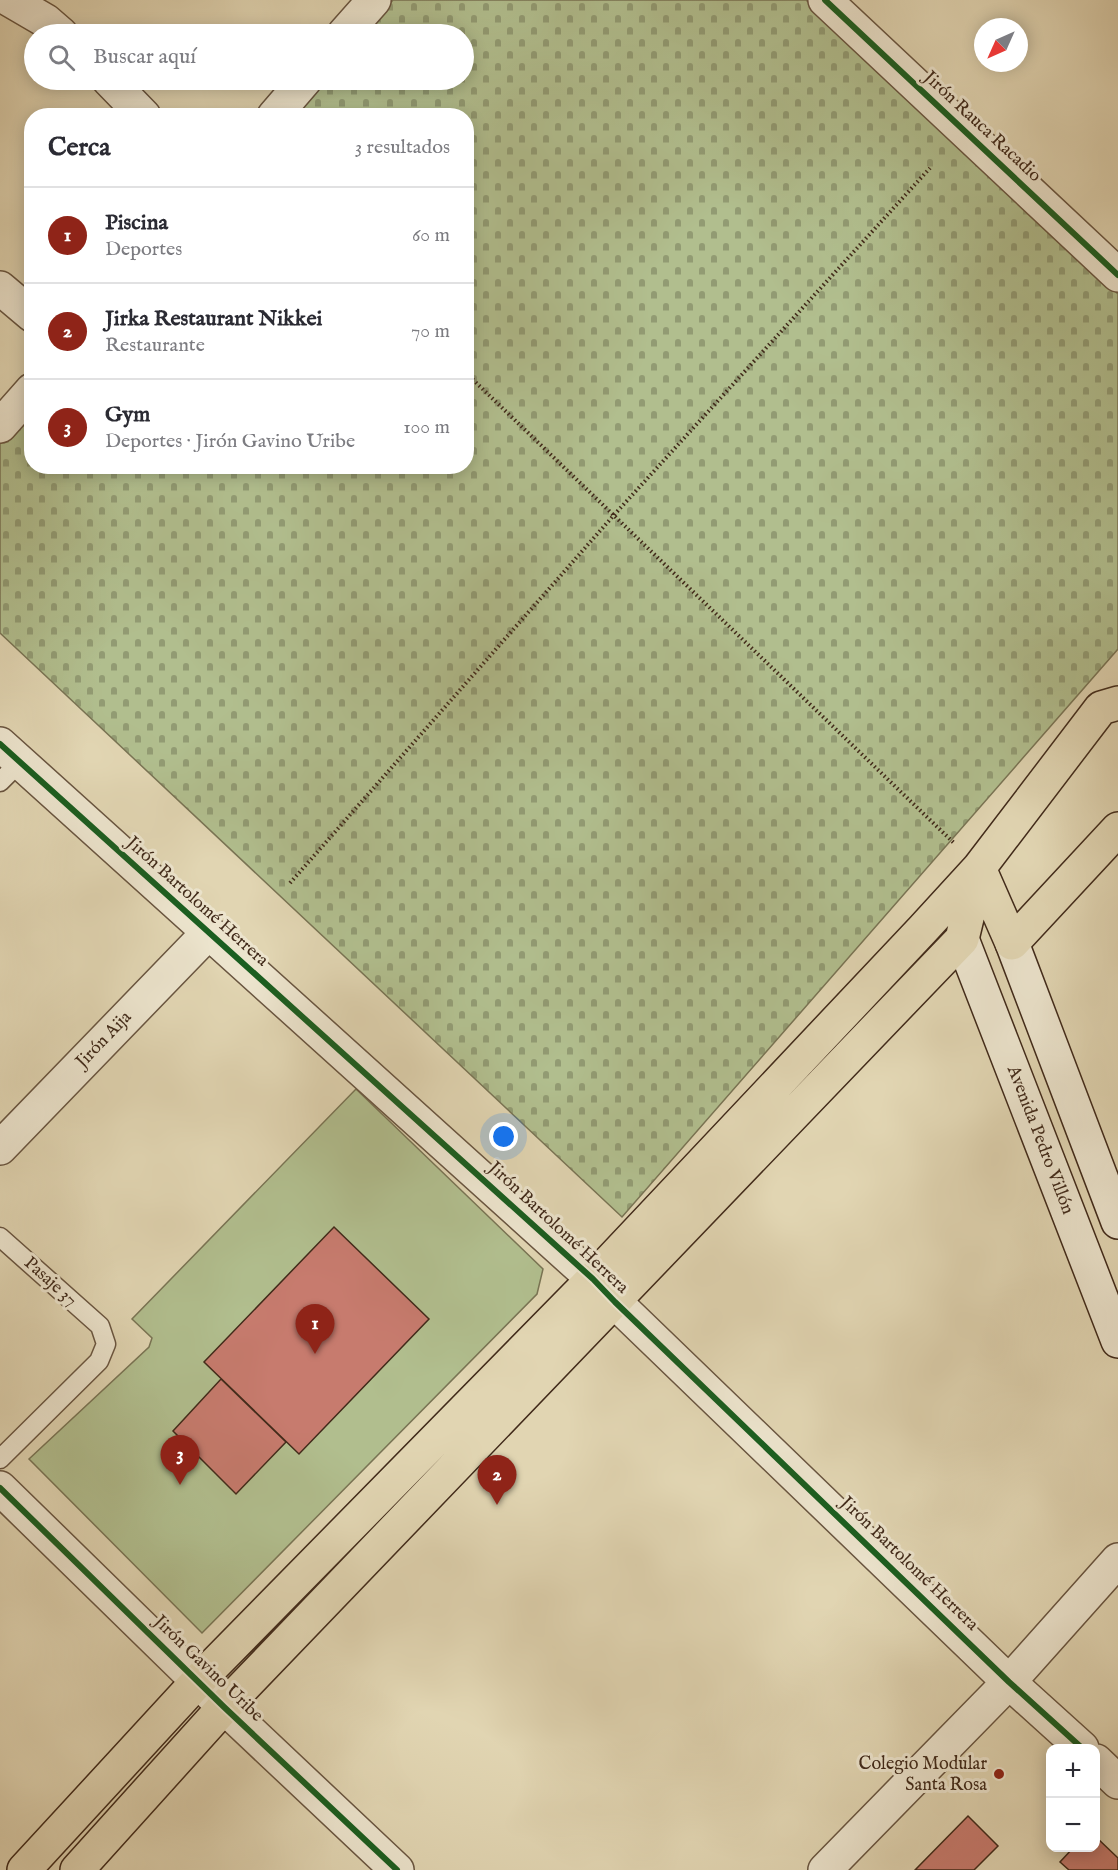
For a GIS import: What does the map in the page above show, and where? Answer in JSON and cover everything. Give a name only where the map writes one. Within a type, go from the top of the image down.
[{"type":"main road","points":[[76,1870],[604,1290],[979,868],[1112,699]]},
{"type":"main road","points":[[979,868],[1012,943],[1118,830]]},
{"type":"main road","points":[[24,1870],[198,1681],[604,1290],[962,939],[979,868]]},
{"type":"street","points":[[10,0],[49,24]]},
{"type":"street","points":[[353,24],[374,0]]},
{"type":"street","name":"Jirón Rauca Racadio","points":[[825,0],[1118,275]]},
{"type":"street","points":[[119,90],[136,108]]},
{"type":"street","points":[[281,108],[296,90]]},
{"type":"street","points":[[0,288],[24,308]]},
{"type":"street","points":[[0,426],[24,399]]},
{"type":"street","name":"Jirón Bartolomé Herrera","points":[[7,763],[208,933],[604,1290],[1009,1682],[1077,1744]]},
{"type":"street","name":"Jirón Aija","points":[[0,1148],[208,933]]},
{"type":"street","name":"Avenida Pedro Villón","points":[[962,939],[1118,1341]]},
{"type":"street","points":[[1012,943],[1118,1222]]},
{"type":"street","name":"Jirón Gavino Uribe","points":[[0,1488],[224,1707],[397,1870]]},
{"type":"street","points":[[825,1870],[1009,1682],[1118,1560]]},
{"type":"street","points":[[1100,1766],[1118,1782]]},
{"type":"lane","name":"Pasaje 37","points":[[0,1237],[100,1326],[106,1344],[99,1360],[0,1459]]},
{"type":"path","points":[[290,883],[614,515],[930,168]]},
{"type":"path","points":[[474,381],[979,868]]},
{"type":"green space","points":[[393,0],[806,0],[1118,294],[1118,649],[622,1217],[0,633],[0,442],[24,415],[24,474],[474,474],[474,108],[297,108],[314,90],[474,90],[474,24],[372,24]]},
{"type":"green space","points":[[356,1089],[543,1269],[537,1294],[202,1633],[29,1459],[149,1347],[152,1338],[132,1319]]},
{"type":"building","points":[[334,1227],[429,1319],[299,1454],[204,1362]]},
{"type":"building","points":[[221,1379],[286,1442],[236,1494],[173,1431]]},
{"type":"building","points":[[968,1816],[998,1846],[974,1870],[915,1870]]},
{"type":"building","points":[[1100,1841],[1118,1858],[1118,1870],[1069,1870],[1060,1862],[1069,1852],[1100,1852]]},
{"type":"cycle path","points":[[825,0],[1118,275]]},
{"type":"cycle path","points":[[0,744],[593,1279],[1009,1682],[1078,1744]]},
{"type":"cycle path","points":[[0,1488],[224,1707],[397,1870]]},
{"type":"place","name":"Piscina","points":[[315,1354]]},
{"type":"place","name":"Gym","points":[[180,1485]]},
{"type":"place","name":"Jirka Restaurant Nikkei","points":[[497,1505]]},
{"type":"place","name":"Colegio Modular Santa Rosa","points":[[999,1774]]}]
